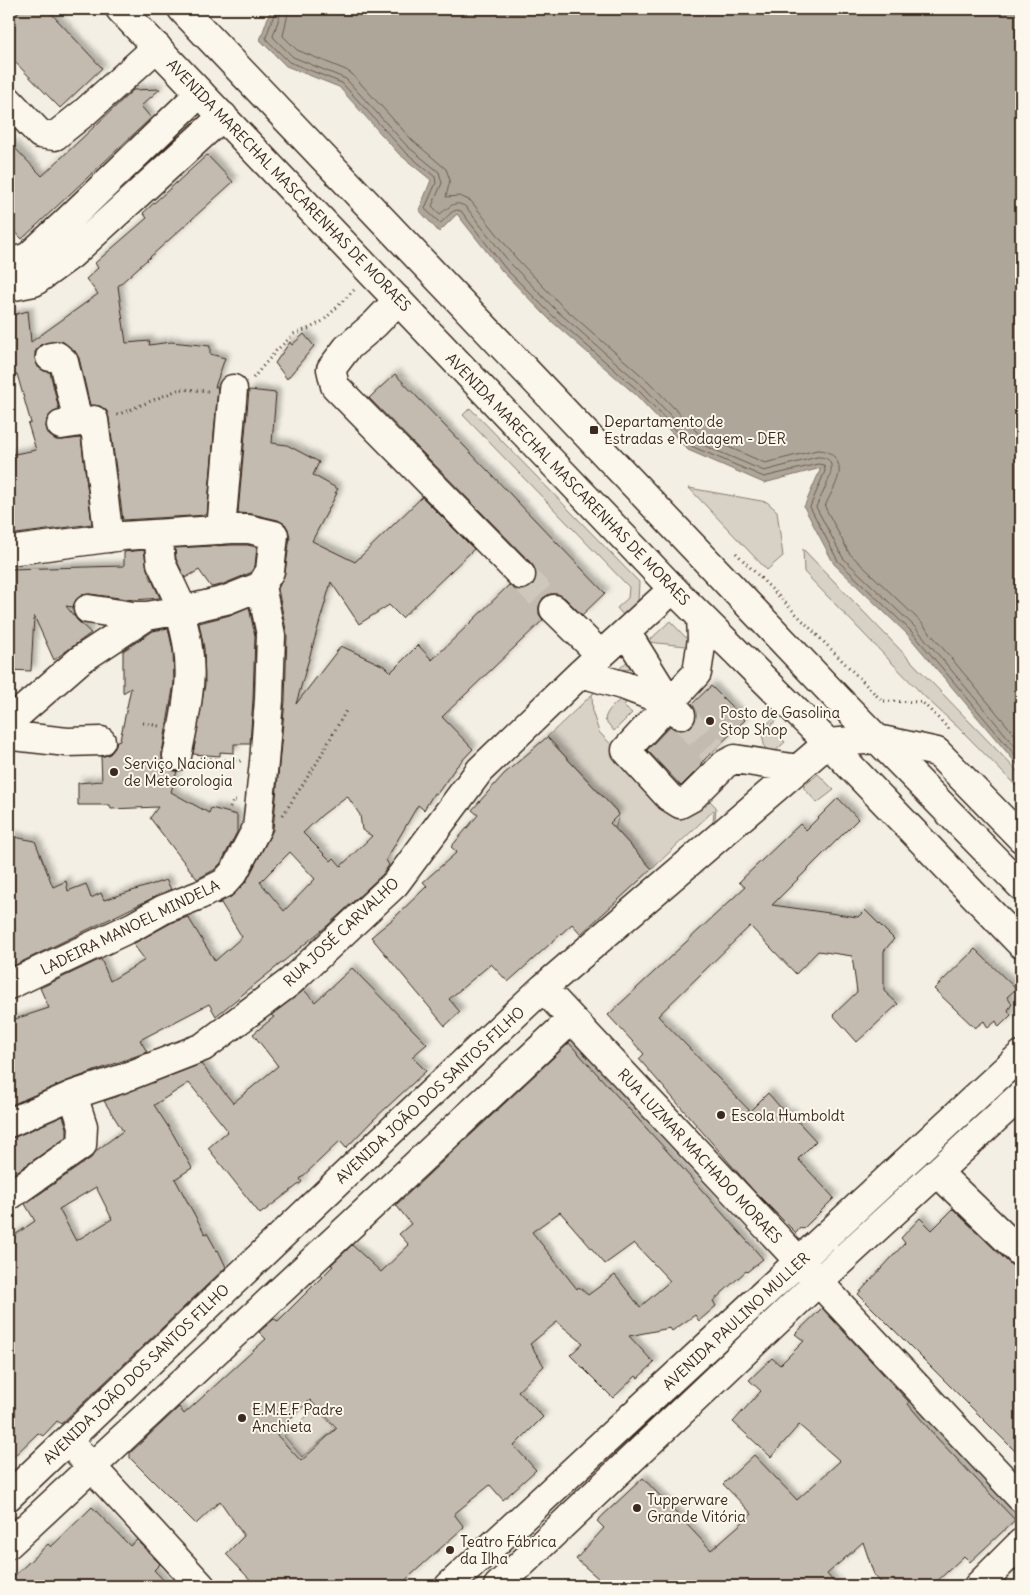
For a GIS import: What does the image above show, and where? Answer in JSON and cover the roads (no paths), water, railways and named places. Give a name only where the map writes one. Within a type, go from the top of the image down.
[{"type":"street","name":"AVENIDA MARECHAL MASCARENHAS DE MORAES","points":[[120,9],[673,590],[828,743],[1021,944]]},
{"type":"street","points":[[182,9],[877,740],[1021,886]]},
{"type":"street","points":[[9,101],[40,134],[55,136],[85,112],[157,47]]},
{"type":"street","points":[[9,263],[28,257],[200,92]]},
{"type":"street","points":[[9,287],[34,282],[71,255],[223,116]]},
{"type":"street","points":[[398,300],[375,324],[347,348],[331,369],[335,386],[521,574]]},
{"type":"street","points":[[50,358],[57,356],[64,362],[109,538]]},
{"type":"street","points":[[221,530],[233,389]]},
{"type":"street","points":[[9,551],[109,538],[221,530],[249,529],[274,535],[270,571],[262,586],[226,600],[147,616],[133,616],[88,609]]},
{"type":"street","points":[[158,534],[161,563],[181,610],[191,676],[187,708],[177,756]]},
{"type":"street","name":"LADEIRA MANOEL MINDELA","points":[[9,985],[134,926],[164,909],[224,883],[234,872],[257,828],[264,762],[269,700],[270,635],[262,586]]},
{"type":"street","name":"RUA JOSÉ CARVALHO","points":[[9,1123],[73,1095],[204,1047],[290,982],[395,884],[480,770],[581,673],[673,590]]},
{"type":"street","points":[[554,609],[601,655]]},
{"type":"street","points":[[101,741],[66,742],[12,724],[80,660],[147,616]]},
{"type":"street","points":[[702,617],[702,639],[697,673],[675,709],[626,750],[668,797],[680,804],[691,798],[719,757],[798,769]]},
{"type":"street","points":[[626,632],[675,709]]},
{"type":"street","points":[[581,673],[625,686],[675,709]]},
{"type":"street","points":[[828,743],[877,740],[937,752],[1021,838]]},
{"type":"street","name":"AVENIDA JOÃO DOS SANTOS FILHO","points":[[9,1496],[543,988],[828,743]]},
{"type":"street","name":"RUA LUZMAR MACHADO MORAES","points":[[543,988],[1021,1498]]},
{"type":"street","points":[[9,1544],[572,1019]]},
{"type":"street","name":"AVENIDA PAULINO MULLER","points":[[449,1586],[1021,1055]]},
{"type":"street","points":[[9,1196],[82,1145],[83,1126],[73,1095]]},
{"type":"street","name":"AVENIDA PAULINO MULLER","points":[[498,1586],[818,1282],[1021,1095]]},
{"type":"street","points":[[938,1172],[1021,1253]]},
{"type":"street","points":[[67,1441],[201,1586]]},
{"type":"street","points":[[978,1586],[1021,1543]]},
{"type":"water","points":[[271,9],[1021,9],[1021,769],[907,634],[834,564],[804,507],[821,468],[764,483],[688,450],[636,395],[549,319],[502,271],[457,214],[439,232],[419,210],[431,180],[399,154],[339,87],[286,66],[260,40]]},
{"type":"tunnel","points":[[521,575],[554,609]]},
{"type":"tunnel","points":[[681,715],[713,751]]},
{"type":"place","name":"Departamento de Estradas e Rodagem - DER","points":[[594,430]]},
{"type":"place","name":"Posto de Gasolina Stop Shop","points":[[710,721]]},
{"type":"place","name":"Serviço Nacional de Meteorologia","points":[[114,772]]},
{"type":"place","name":"Escola Humboldt","points":[[721,1115]]},
{"type":"place","name":"E.M.E.F Padre Anchieta","points":[[242,1418]]},
{"type":"place","name":"Tupperware Grande Vitória","points":[[637,1508]]},
{"type":"place","name":"Teatro Fábrica da Ilha","points":[[450,1550]]}]
